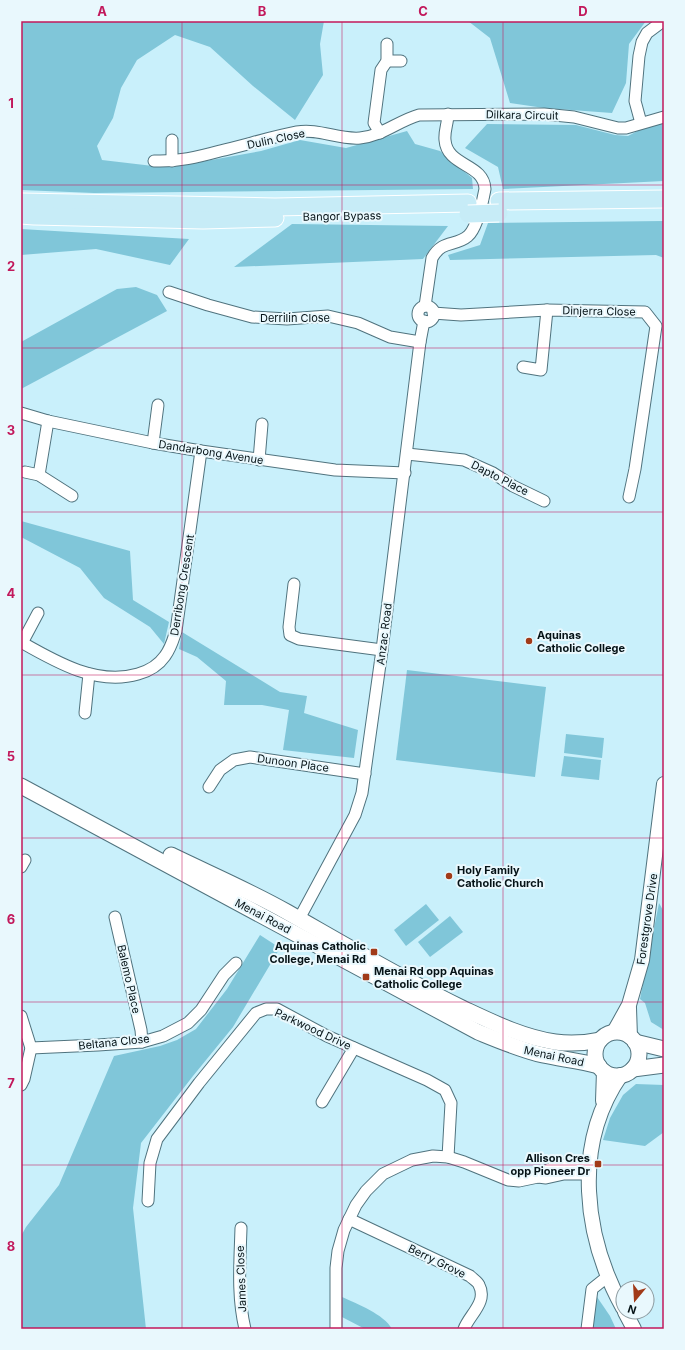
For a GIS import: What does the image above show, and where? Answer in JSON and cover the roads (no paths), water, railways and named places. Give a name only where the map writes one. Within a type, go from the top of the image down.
[{"type":"main road","name":"Bangor Bypass","points":[[21,215],[203,220],[664,198]]},
{"type":"main road","name":"Bangor Bypass","points":[[21,202],[274,207],[468,208]]},
{"type":"main road","name":"Bangor Bypass","points":[[499,207],[664,209]]},
{"type":"main road","name":"Menai Road","points":[[21,777],[139,840],[255,895],[296,925],[344,945],[440,998],[502,1027],[529,1036],[555,1042],[572,1043],[600,1040]]},
{"type":"main road","name":"Menai Road","points":[[21,786],[296,925],[478,1032],[514,1047],[543,1055],[584,1062],[601,1069]]},
{"type":"main road","points":[[664,1049],[633,1039],[620,1032],[614,1032],[606,1035],[600,1040],[595,1053],[596,1060],[601,1069],[611,1075],[664,1065]]},
{"type":"main road","points":[[627,1072],[638,1059],[639,1052],[633,1039]]},
{"type":"street","points":[[642,123],[635,101],[639,56],[642,42],[648,33],[663,21]]},
{"type":"street","points":[[380,133],[374,123],[381,70],[387,61],[387,44]]},
{"type":"street","points":[[387,61],[401,62]]},
{"type":"street","points":[[429,310],[432,258],[435,252],[442,246],[469,235],[474,227],[485,189],[478,173],[457,160],[452,156],[449,150],[445,140],[448,114]]},
{"type":"street","name":"Dilkara Circuit","points":[[448,114],[559,115],[618,128],[626,128],[664,117]]},
{"type":"street","name":"Dulin Close","points":[[154,161],[172,161],[193,158],[302,131],[352,139],[370,137],[408,118],[419,115],[448,114]]},
{"type":"street","points":[[172,140],[172,161]]},
{"type":"street","name":"Derrilin Close","points":[[169,292],[208,306],[252,317],[287,319],[328,316],[358,323],[390,337],[420,342]]},
{"type":"street","name":"Dinjerra Close","points":[[429,310],[461,315],[547,310],[645,312],[656,326],[635,469],[629,497]]},
{"type":"street","name":"Anzac Road","points":[[296,925],[355,815],[359,803],[365,774],[382,650],[420,342],[424,321],[431,319],[429,310]]},
{"type":"street","points":[[522,367],[541,370],[547,310]]},
{"type":"street","points":[[153,443],[158,405]]},
{"type":"street","name":"Dandarbong Avenue","points":[[21,413],[48,421],[153,443],[201,451],[335,470],[405,473]]},
{"type":"street","points":[[39,475],[48,421]]},
{"type":"street","points":[[259,460],[262,424]]},
{"type":"street","name":"Derribong Crescent","points":[[21,643],[67,666],[102,677],[130,676],[147,672],[157,666],[171,647],[176,631],[201,451]]},
{"type":"street","name":"Dapto Place","points":[[407,454],[464,460],[493,473],[513,486],[544,501]]},
{"type":"street","points":[[25,472],[39,475],[72,496]]},
{"type":"street","points":[[294,584],[289,627],[290,635],[299,639],[382,650]]},
{"type":"street","points":[[21,643],[38,613]]},
{"type":"street","points":[[85,713],[89,674]]},
{"type":"street","name":"Dunoon Place","points":[[209,788],[220,770],[234,760],[250,757],[365,774]]},
{"type":"street","name":"Forestgrove Drive","points":[[629,1005],[642,960],[664,784]]},
{"type":"street","name":"Balemo Place","points":[[115,916],[141,1030],[142,1042]]},
{"type":"street","name":"Beltana Close","points":[[31,1048],[142,1042],[163,1036],[188,1022],[201,1010],[224,975],[236,962]]},
{"type":"street","points":[[614,1032],[629,1005]]},
{"type":"street","points":[[629,1005],[633,1039]]},
{"type":"street","name":"Parkwood Drive","points":[[148,1201],[150,1163],[157,1139],[199,1083],[256,1013],[266,1009],[277,1009],[327,1036],[427,1080],[445,1090],[451,1103],[448,1157]]},
{"type":"street","points":[[21,1016],[31,1048],[24,1079],[21,1085]]},
{"type":"street","points":[[322,1102],[354,1048]]},
{"type":"street","points":[[601,1069],[603,1105],[593,1139],[589,1168],[589,1196],[594,1232],[607,1277],[615,1292]]},
{"type":"street","points":[[603,1105],[627,1072]]},
{"type":"street","points":[[336,1329],[336,1268],[344,1230],[356,1205],[366,1191],[383,1174],[412,1160],[433,1156],[448,1157],[508,1180],[519,1181],[538,1177],[546,1178],[589,1168]]},
{"type":"street","name":"Berry Grove","points":[[349,1219],[470,1276],[479,1285],[482,1296],[478,1307],[464,1329]]},
{"type":"street","name":"James Close","points":[[241,1228],[239,1268],[242,1316],[245,1329]]},
{"type":"street","points":[[587,1329],[592,1289],[607,1277]]},
{"type":"street","points":[[629,1320],[634,1329]]},
{"type":"place","name":"Aquinas Catholic College","points":[[529,641]]},
{"type":"place","name":"Holy Family Catholic Church","points":[[449,876]]},
{"type":"place","name":"Aquinas Catholic College, Menai Rd","points":[[374,952]]},
{"type":"place","name":"Menai Rd opp Aquinas Catholic College","points":[[366,977]]},
{"type":"place","name":"Allison Cres opp Pioneer Dr","points":[[598,1164]]}]
